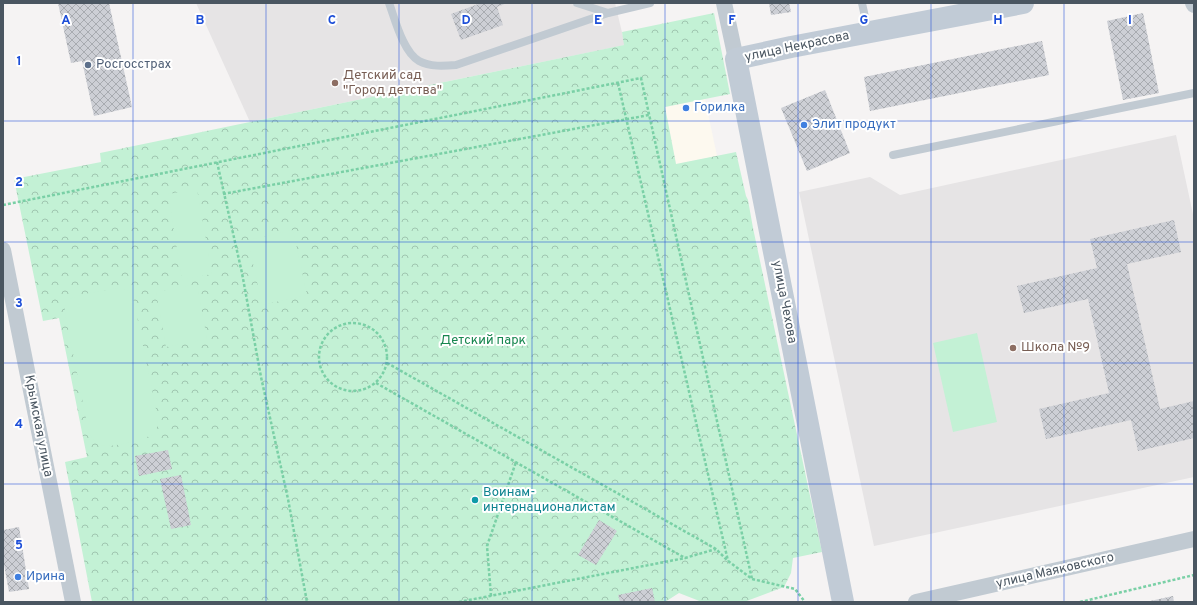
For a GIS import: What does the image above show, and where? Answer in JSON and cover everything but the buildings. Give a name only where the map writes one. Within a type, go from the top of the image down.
[{"type":"main road","name":"улица Некрасова","points":[[736,60],[791,47],[1023,3]]},
{"type":"main road","name":"улица Чехова","points":[[736,60],[843,602]]},
{"type":"street","name":"улица Чехова","points":[[724,3],[736,60]]},
{"type":"street","name":"Крымская улица","points":[[3,250],[73,602]]},
{"type":"street","name":"улица Маяковского","points":[[916,602],[945,599],[1194,539]]},
{"type":"lane","points":[[389,3],[404,43],[410,53],[419,60],[429,64],[441,66],[456,65],[608,13],[650,3]]},
{"type":"lane","points":[[577,3],[608,13]]},
{"type":"lane","points":[[862,3],[869,32]]},
{"type":"lane","points":[[893,155],[1194,93]]},
{"type":"path","points":[[3,205],[641,78],[752,579]]},
{"type":"path","points":[[618,83],[728,561]]},
{"type":"path","points":[[223,194],[649,116]]},
{"type":"path","points":[[217,162],[242,273],[261,377],[288,499],[307,602]]},
{"type":"path","points":[[347,324],[358,324],[368,327],[377,333],[384,342],[387,352],[387,363],[383,374],[376,383],[366,390],[354,392],[342,390],[332,385],[324,376],[320,365],[319,354],[322,343],[328,334],[336,327],[347,324]]},
{"type":"path","points":[[387,363],[716,549],[728,561],[752,579],[795,589],[805,602]]},
{"type":"path","points":[[376,383],[685,558]]},
{"type":"path","points":[[491,596],[487,546],[516,462]]},
{"type":"path","points":[[459,602],[685,558],[716,549]]},
{"type":"path","points":[[1080,602],[1194,576]]},
{"type":"shaded area","name":"Детский сад \"Город детства\"","points":[[196,3],[615,3],[625,45],[250,122]]},
{"type":"shaded area","points":[[705,99],[717,156],[676,164],[665,107]]},
{"type":"shaded area","name":"Школа №9","points":[[1176,135],[1194,219],[1194,477],[874,546],[799,192],[870,177],[900,195]]},
{"type":"green space","name":"Детский парк","points":[[714,13],[730,94],[665,107],[676,164],[736,152],[748,200],[822,552],[793,558],[791,573],[784,587],[744,602],[702,602],[679,593],[665,602],[92,602],[65,462],[87,457],[59,318],[43,321],[14,179],[101,162],[100,153],[624,45],[622,32]]},
{"type":"green space","points":[[197,189],[212,274],[182,280],[168,194]]},
{"type":"green space","points":[[293,230],[307,295],[262,305],[248,240]]},
{"type":"green space","points":[[197,284],[207,339],[166,347],[156,292]]},
{"type":"green space","points":[[118,288],[127,290],[133,297],[158,421],[154,433],[145,438],[105,446],[96,442],[89,433],[65,309],[67,302],[73,298],[85,294]]},
{"type":"green space","points":[[977,333],[997,422],[953,432],[933,343]]},
{"type":"place","name":"Росгосстрах","points":[[88,65]]},
{"type":"place","name":"Детский сад \"Город детства\"","points":[[335,83]]},
{"type":"place","name":"Горилка","points":[[686,108]]},
{"type":"place","name":"Элит продукт","points":[[804,125]]},
{"type":"place","name":"Школа №9","points":[[1013,348]]},
{"type":"place","name":"Воинам- интернационалистам","points":[[475,500]]},
{"type":"place","name":"Ирина","points":[[18,577]]}]
